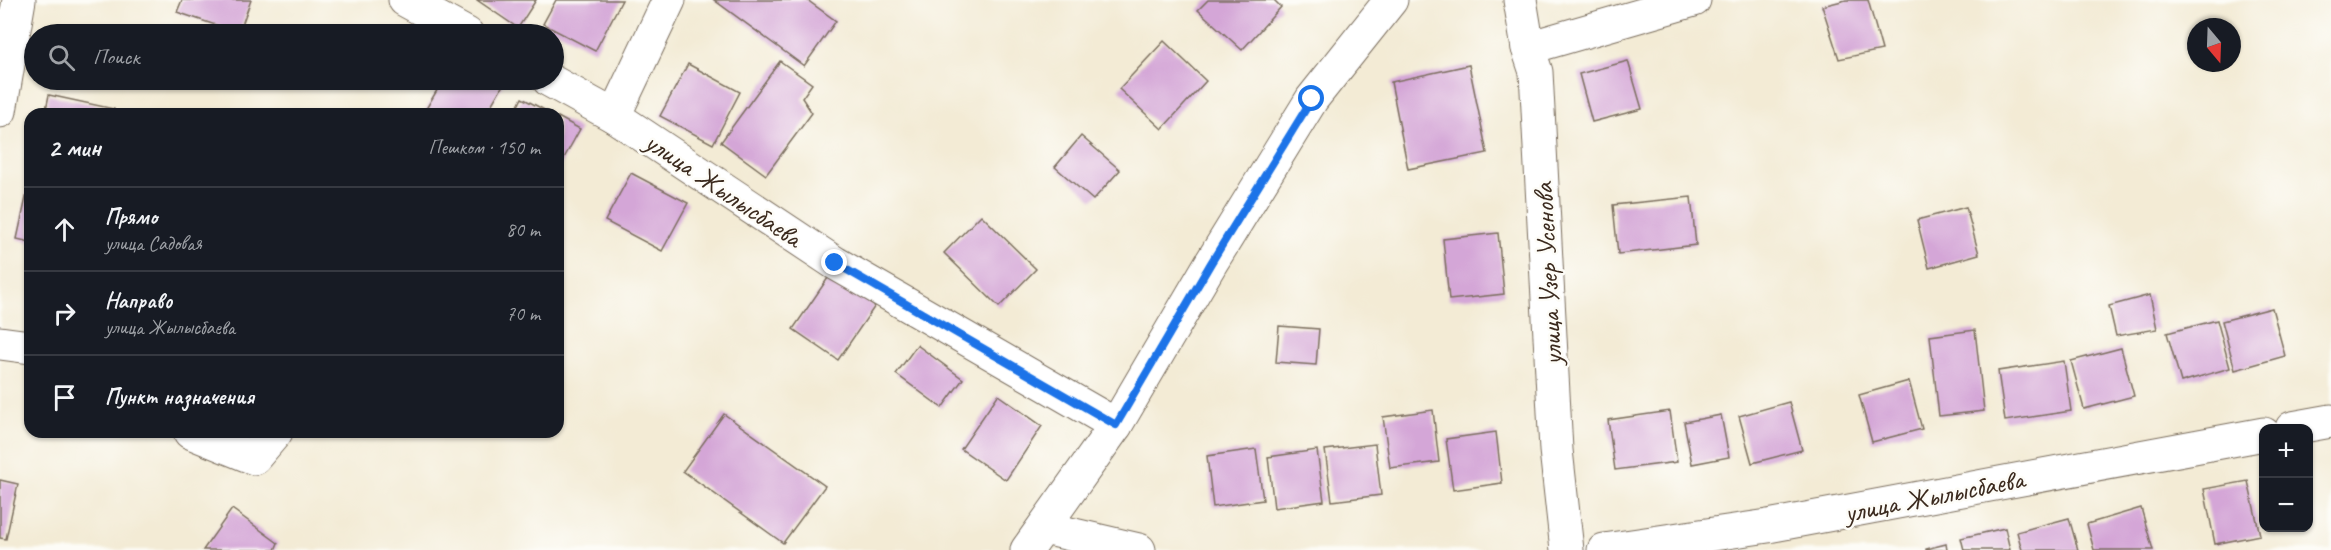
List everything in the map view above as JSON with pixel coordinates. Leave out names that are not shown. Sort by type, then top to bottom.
[{"type":"street","points":[[0,111],[19,0]]},
{"type":"street","points":[[405,0],[449,24]]},
{"type":"street","points":[[614,116],[669,0]]},
{"type":"street","points":[[1139,550],[1036,539],[1118,423],[1211,263],[1312,99],[1391,0]]},
{"type":"street","name":"улица Узер Усенова","points":[[1520,0],[1528,48],[1536,72],[1556,450],[1567,550]]},
{"type":"street","points":[[1528,48],[1694,0]]},
{"type":"street","name":"улица Жылысбаева","points":[[564,88],[614,116],[835,263],[1118,423]]},
{"type":"street","points":[[0,343],[24,346]]},
{"type":"street","points":[[2313,425],[2331,421]]},
{"type":"street","name":"улица Жылысбаева","points":[[1604,550],[1768,526],[2259,435]]},
{"type":"street","points":[[205,438],[254,458],[271,438]]},
{"type":"building","points":[[182,0],[251,0],[242,24],[212,24],[177,12]]},
{"type":"building","points":[[477,0],[536,0],[521,24],[512,24]]},
{"type":"building","points":[[556,0],[622,0],[595,51],[564,35],[564,24],[543,24]]},
{"type":"building","points":[[714,0],[807,0],[836,21],[804,66]]},
{"type":"building","points":[[1208,0],[1274,0],[1281,7],[1242,50],[1198,10]]},
{"type":"building","points":[[1846,0],[1868,0],[1882,50],[1839,59],[1822,6]]},
{"type":"building","points":[[1164,41],[1206,81],[1162,129],[1119,89]]},
{"type":"building","points":[[780,61],[812,84],[802,98],[812,113],[766,175],[721,142]]},
{"type":"building","points":[[1628,61],[1642,109],[1592,122],[1579,74]]},
{"type":"building","points":[[688,64],[740,92],[713,144],[660,116]]},
{"type":"building","points":[[1469,65],[1487,153],[1408,169],[1391,82]]},
{"type":"building","points":[[437,90],[500,90],[490,108],[427,108]]},
{"type":"building","points":[[49,95],[109,108],[46,108]]},
{"type":"building","points":[[522,98],[541,108],[517,108]]},
{"type":"building","points":[[564,120],[580,129],[564,158]]},
{"type":"building","points":[[1081,136],[1120,170],[1093,200],[1055,167]]},
{"type":"building","points":[[631,173],[688,203],[662,251],[605,221]]},
{"type":"building","points":[[1691,197],[1696,245],[1618,254],[1613,205]]},
{"type":"building","points":[[24,207],[24,241],[17,239]]},
{"type":"building","points":[[1966,207],[1979,254],[1929,268],[1917,220]]},
{"type":"building","points":[[981,215],[1036,269],[999,307],[944,253]]},
{"type":"building","points":[[1498,233],[1504,294],[1449,300],[1443,239]]},
{"type":"building","points":[[830,275],[875,306],[838,360],[793,329]]},
{"type":"building","points":[[2150,295],[2157,329],[2116,336],[2109,306]]},
{"type":"building","points":[[2272,308],[2285,356],[2235,370],[2222,321]]},
{"type":"building","points":[[2217,320],[2230,368],[2181,382],[2167,333]]},
{"type":"building","points":[[1279,326],[1319,329],[1316,365],[1276,362]]},
{"type":"building","points":[[1975,330],[1984,411],[1939,416],[1930,336]]},
{"type":"building","points":[[917,345],[963,379],[942,408],[896,374]]},
{"type":"building","points":[[2121,348],[2134,396],[2084,409],[2071,361]]},
{"type":"building","points":[[2064,361],[2071,411],[2005,421],[1998,371]]},
{"type":"building","points":[[1909,381],[1922,429],[1872,442],[1859,395]]},
{"type":"building","points":[[998,395],[1042,426],[1006,480],[961,449]]},
{"type":"building","points":[[1789,402],[1802,450],[1752,463],[1739,416]]},
{"type":"building","points":[[1433,410],[1439,462],[1390,468],[1383,417]]},
{"type":"building","points":[[1670,411],[1677,462],[1615,470],[1608,420]]},
{"type":"building","points":[[724,414],[825,486],[783,543],[683,471]]},
{"type":"building","points":[[1721,415],[1729,457],[1692,464],[1684,422]]},
{"type":"building","points":[[1496,432],[1502,483],[1453,490],[1446,439]]},
{"type":"building","points":[[1375,444],[1381,495],[1332,501],[1325,450]]},
{"type":"building","points":[[1256,449],[1263,500],[1213,507],[1207,456]]},
{"type":"building","points":[[1317,450],[1324,501],[1274,508],[1268,457]]},
{"type":"building","points":[[0,480],[18,484],[6,539],[0,538]]},
{"type":"building","points":[[2248,481],[2260,535],[2215,544],[2204,489]]},
{"type":"building","points":[[2141,508],[2153,550],[2094,550],[2087,524]]},
{"type":"building","points":[[232,509],[278,543],[275,550],[203,550]]},
{"type":"building","points":[[2069,518],[2078,550],[2022,550],[2017,532]]},
{"type":"building","points":[[2005,528],[2010,550],[1964,550],[1961,538]]},
{"type":"building","points":[[1946,544],[1947,550],[1926,550],[1926,549]]},
{"type":"route","points":[[835,263],[1116,425],[1211,263],[1312,99]]}]
